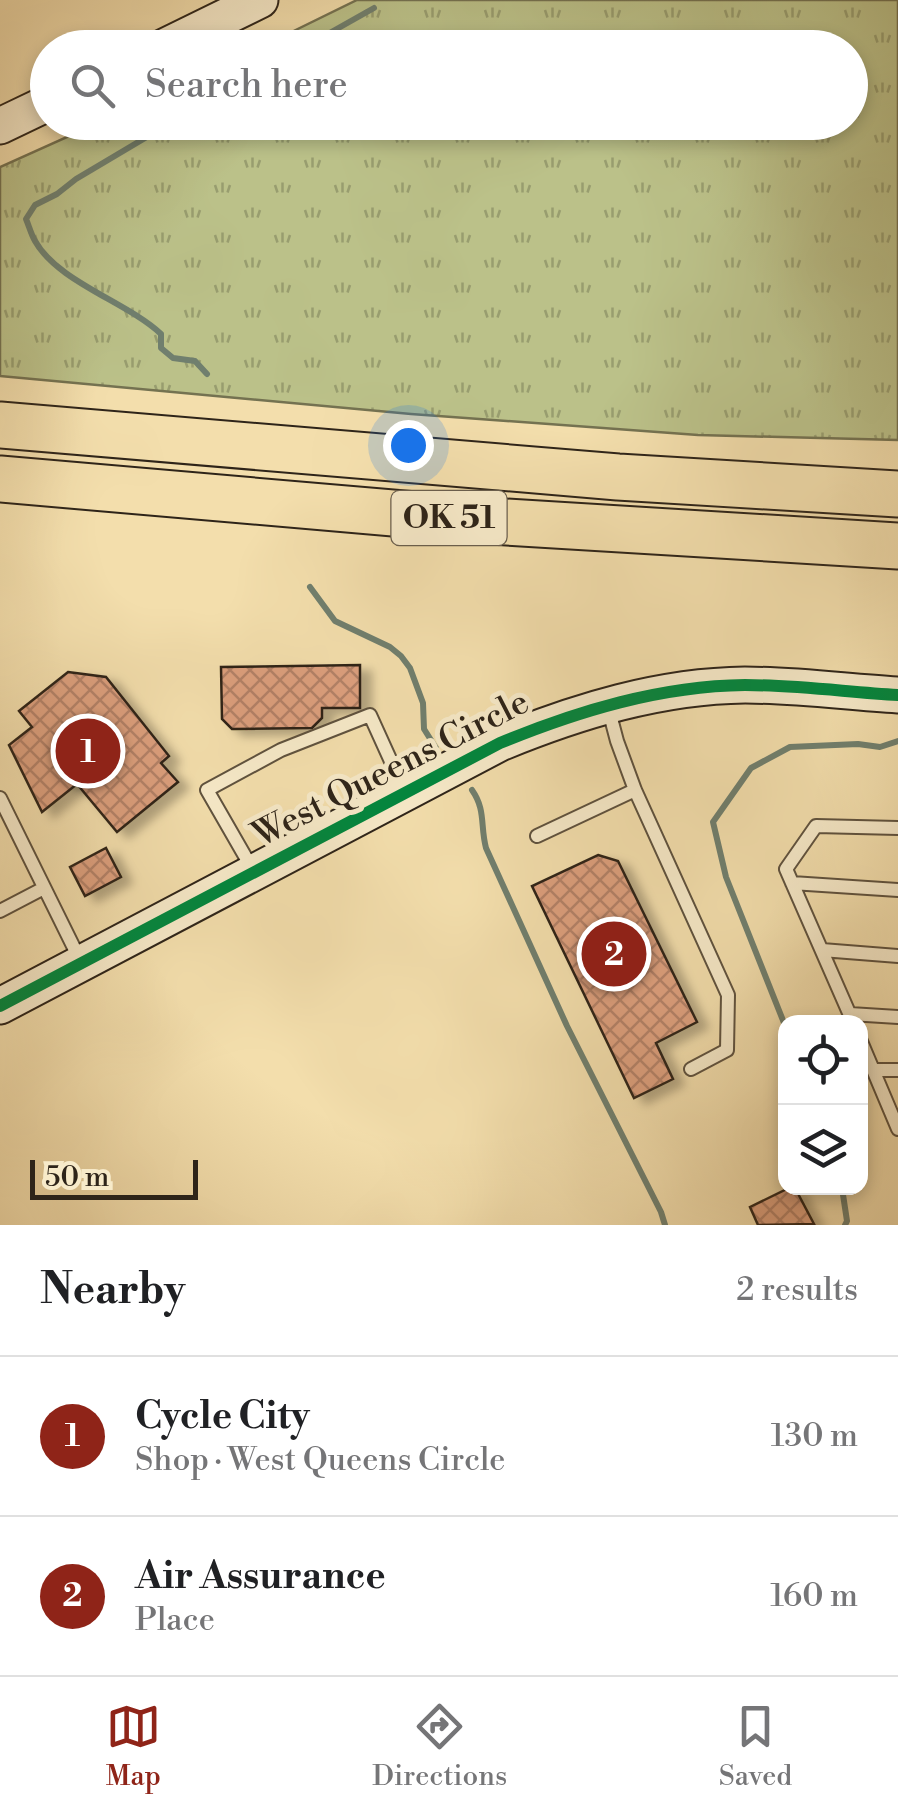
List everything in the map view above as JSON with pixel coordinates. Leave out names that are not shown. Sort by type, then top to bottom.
[{"type":"highway","name":"OK 51","points":[[0,426],[618,477],[898,494]]},
{"type":"highway","name":"OK 51","points":[[0,478],[474,520],[898,546]]},
{"type":"street","points":[[199,30],[260,0]]},
{"type":"street","points":[[0,126],[30,112]]},
{"type":"street","name":"West Queens Circle","points":[[0,1006],[500,743],[555,720],[607,704],[744,685],[898,695]]},
{"type":"lane","points":[[607,704],[635,790],[728,995],[727,1050],[691,1070]]},
{"type":"lane","points":[[254,871],[207,790],[281,750],[370,715],[406,792]]},
{"type":"lane","points":[[537,836],[635,790]]},
{"type":"lane","points":[[0,798],[82,964]]},
{"type":"lane","points":[[851,1015],[786,870],[816,826],[898,828]]},
{"type":"lane","points":[[792,884],[898,890]]},
{"type":"lane","points":[[0,911],[44,888]]},
{"type":"lane","points":[[822,950],[898,956]]},
{"type":"lane","points":[[868,1018],[898,1017]]},
{"type":"lane","points":[[868,1058],[898,1128]]},
{"type":"lane","points":[[873,1070],[898,1070]]},
{"type":"green space","points":[[357,0],[898,0],[898,440],[698,435],[411,414],[0,376],[0,167],[60,140],[868,140],[868,30],[296,30]]},
{"type":"building","points":[[360,665],[360,708],[322,708],[322,718],[312,728],[232,729],[222,719],[221,667]]},
{"type":"building","points":[[68,672],[106,677],[169,756],[161,763],[178,782],[117,832],[77,784],[42,812],[9,745],[32,727],[19,711]]},
{"type":"building","points":[[106,848],[121,877],[85,896],[70,867]]},
{"type":"building","points":[[598,855],[618,861],[697,1022],[656,1043],[673,1079],[634,1098],[532,886]]},
{"type":"building","points":[[778,1193],[799,1195],[814,1224],[758,1225],[750,1207]]},
{"type":"waterway","points":[[335,30],[374,8]]},
{"type":"waterway","points":[[142,140],[35,205],[26,219],[35,241],[60,268],[147,322],[161,334],[161,348],[173,358],[195,361],[207,374]]},
{"type":"waterway","points":[[310,587],[335,621],[401,656],[410,668],[423,703],[424,729],[436,748]]},
{"type":"waterway","points":[[781,1015],[726,877],[713,822],[751,768],[790,747],[880,747],[898,741]]},
{"type":"waterway","points":[[472,790],[481,811],[486,848],[567,1026],[665,1225]]},
{"type":"waterway","points":[[843,1195],[845,1225]]},
{"type":"cycle path","points":[[0,1006],[500,743],[559,721],[620,702],[713,686],[783,686],[898,695]]},
{"type":"place","name":"Cycle City","points":[[88,751]]},
{"type":"place","name":"Air Assurance","points":[[614,954]]}]
